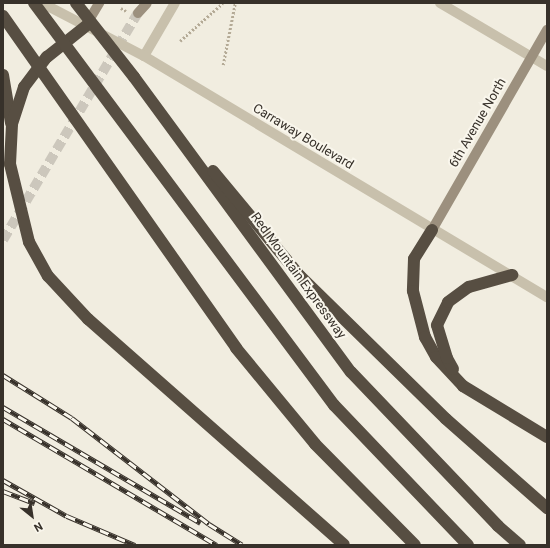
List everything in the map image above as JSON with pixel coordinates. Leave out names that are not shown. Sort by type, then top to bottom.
[{"type":"highway","points":[[34,3],[334,405],[468,545]]},
{"type":"highway","name":"Red Mountain Expressway","points":[[76,3],[134,77],[351,372],[498,526],[520,545]]},
{"type":"highway","points":[[3,16],[236,348],[315,444],[415,545]]},
{"type":"highway","points":[[12,124],[24,87],[47,57],[86,26]]},
{"type":"highway","points":[[3,75],[12,124],[10,164],[29,242],[48,276],[88,319],[344,545]]},
{"type":"highway","points":[[134,77],[300,276],[446,419],[547,508]]},
{"type":"highway","points":[[432,230],[414,259],[413,291],[425,337],[436,357],[463,386],[547,437]]},
{"type":"highway","points":[[463,386],[447,358],[437,325],[448,302],[469,288],[512,275]]},
{"type":"main road","points":[[86,26],[99,3]]},
{"type":"main road","points":[[144,3],[138,13],[147,3]]},
{"type":"main road","name":"6th Avenue North","points":[[432,230],[547,30]]},
{"type":"street","name":"Carraway Boulevard","points":[[42,3],[144,56],[432,230],[512,275],[547,297]]},
{"type":"street","points":[[144,56],[175,3]]},
{"type":"street","points":[[440,3],[531,58],[547,66]]},
{"type":"path","points":[[180,41],[223,3]]},
{"type":"path","points":[[223,65],[235,3]]},
{"type":"tunnel","points":[[3,240],[138,13]]},
{"type":"railway","points":[[3,375],[72,418],[209,524],[242,545]]},
{"type":"railway","points":[[3,407],[201,523]]},
{"type":"railway","points":[[3,419],[217,545]]},
{"type":"railway","points":[[3,480],[67,516],[135,545]]},
{"type":"railway","points":[[3,491],[35,503]]}]
